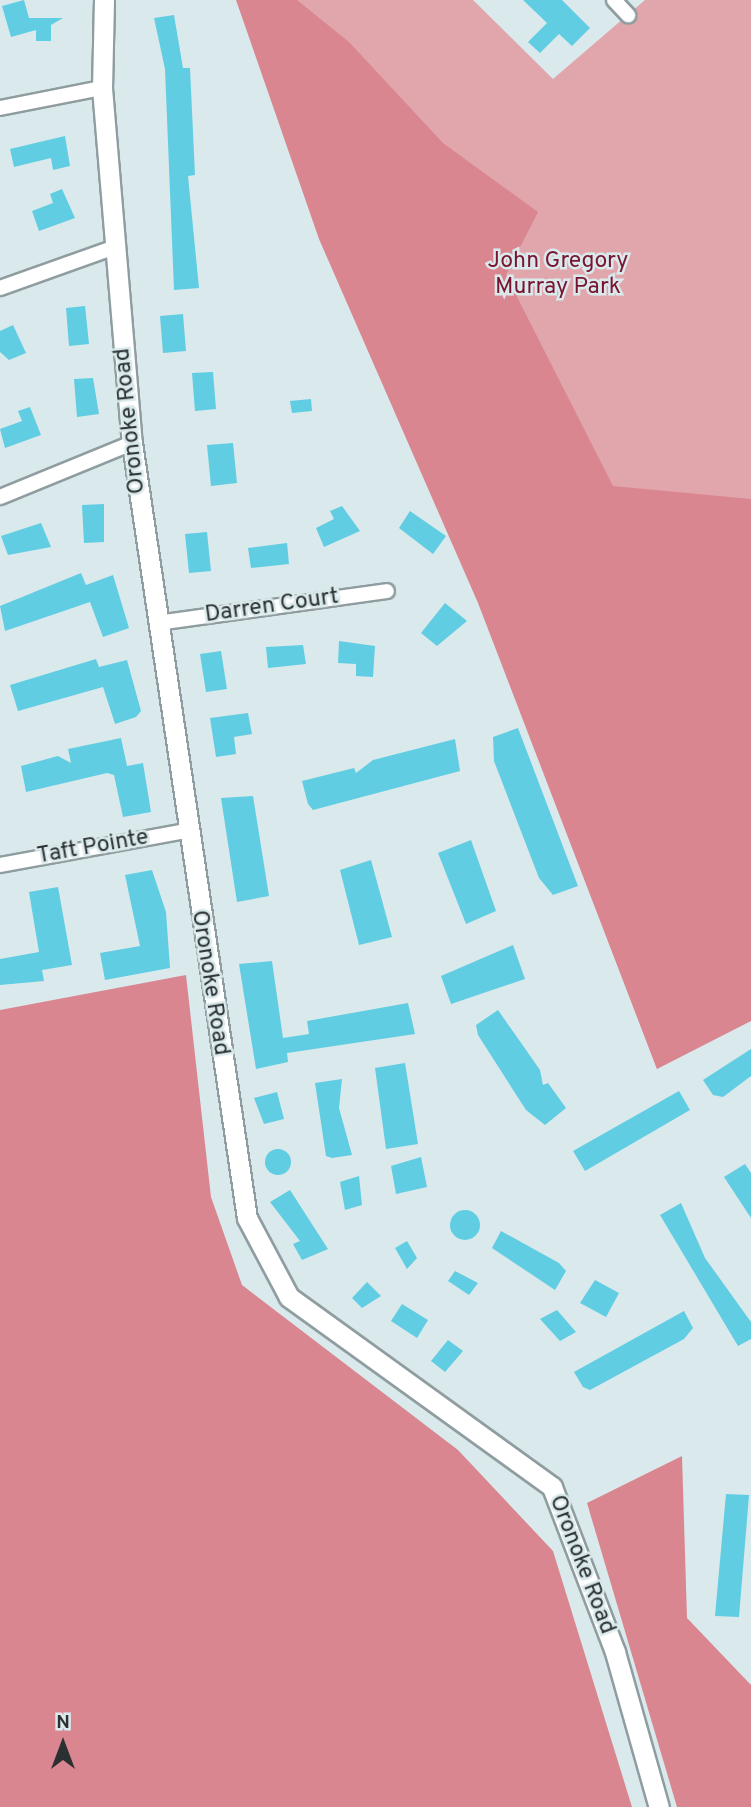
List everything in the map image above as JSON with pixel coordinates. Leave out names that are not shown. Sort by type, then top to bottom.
[{"type":"street","name":"Oronoke Road","points":[[104,0],[102,88],[132,443],[185,831],[247,1218],[289,1297],[552,1488],[615,1652],[659,1807]]},
{"type":"street","points":[[614,0],[628,15]]},
{"type":"street","points":[[0,108],[102,88]]},
{"type":"street","points":[[0,288],[115,247]]},
{"type":"street","points":[[0,497],[132,443]]},
{"type":"street","name":"Darren Court","points":[[157,623],[387,592]]},
{"type":"street","name":"Taft Pointe","points":[[0,865],[185,831]]},
{"type":"green space","name":"John Gregory Murray Park","points":[[249,0],[473,0],[553,79],[645,0],[751,0],[751,1011],[657,1069]]},
{"type":"shaded area","name":"John Gregory Murray Park","points":[[236,0],[297,0],[349,42],[443,143],[538,212],[506,275],[613,486],[751,499],[751,1021],[657,1069],[478,603],[319,239]]},
{"type":"shaded area","points":[[186,975],[211,1197],[242,1285],[458,1450],[553,1551],[632,1807],[0,1807],[0,1010]]},
{"type":"shaded area","points":[[682,1456],[687,1618],[751,1685],[751,1807],[677,1807],[587,1503]]},
{"type":"building","points":[[24,0],[29,18],[63,18],[51,25],[51,41],[36,41],[36,30],[11,37],[2,6]]},
{"type":"building","points":[[523,0],[562,0],[590,28],[572,46],[559,34],[540,53],[528,42],[547,23]]},
{"type":"building","points":[[174,15],[183,68],[190,68],[195,175],[188,176],[199,288],[174,290],[165,69],[154,18]]},
{"type":"building","points":[[65,136],[70,166],[53,170],[51,158],[14,167],[10,149]]},
{"type":"building","points":[[62,189],[75,218],[39,231],[32,211],[53,203],[50,194]]},
{"type":"building","points":[[85,306],[89,344],[69,346],[66,308]]},
{"type":"building","points":[[183,314],[186,351],[163,353],[160,316]]},
{"type":"building","points":[[13,325],[26,353],[9,360],[0,352],[0,331]]},
{"type":"building","points":[[213,372],[216,409],[195,411],[192,373]]},
{"type":"building","points":[[93,378],[99,414],[77,417],[74,379]]},
{"type":"building","points":[[311,399],[312,411],[292,413],[290,401]]},
{"type":"building","points":[[30,407],[41,435],[5,448],[0,429],[22,421],[18,411]]},
{"type":"building","points":[[233,443],[237,483],[211,486],[207,445]]},
{"type":"building","points":[[104,504],[104,542],[84,543],[82,505]]},
{"type":"building","points":[[342,506],[360,531],[324,547],[316,528],[334,519],[330,511]]},
{"type":"building","points":[[410,511],[446,536],[433,554],[399,528]]},
{"type":"building","points":[[41,523],[51,547],[8,555],[1,536]]},
{"type":"building","points":[[207,532],[211,571],[189,573],[185,534]]},
{"type":"building","points":[[287,543],[289,564],[251,568],[248,548]]},
{"type":"building","points":[[81,573],[86,585],[113,575],[129,628],[103,637],[90,602],[5,631],[0,606]]},
{"type":"building","points":[[445,603],[467,621],[437,646],[421,633]]},
{"type":"building","points":[[339,641],[375,646],[373,677],[356,676],[356,664],[338,663]]},
{"type":"building","points":[[303,645],[306,664],[268,668],[266,647]]},
{"type":"building","points":[[221,651],[227,689],[206,692],[200,654]]},
{"type":"building","points":[[96,659],[99,667],[127,660],[141,711],[136,717],[115,724],[103,687],[18,711],[10,685]]},
{"type":"building","points":[[248,713],[252,734],[234,737],[236,754],[216,757],[210,718]]},
{"type":"building","points":[[518,728],[578,886],[553,895],[539,878],[494,761],[493,737]]},
{"type":"building","points":[[121,738],[127,766],[143,763],[151,812],[123,817],[114,775],[107,773],[26,792],[21,766],[58,756],[71,763],[68,749]]},
{"type":"building","points":[[455,739],[460,771],[313,810],[308,804],[302,781],[354,768],[356,773],[373,760]]},
{"type":"building","points":[[253,796],[269,896],[237,902],[221,798]]},
{"type":"building","points":[[471,840],[496,911],[466,924],[438,853]]},
{"type":"building","points":[[371,860],[392,937],[359,945],[340,870]]},
{"type":"building","points":[[152,870],[166,912],[170,968],[105,980],[100,953],[140,946],[125,875]]},
{"type":"building","points":[[58,887],[72,965],[42,970],[44,981],[0,985],[0,959],[39,952],[29,892]]},
{"type":"building","points":[[513,945],[525,979],[451,1004],[441,976]]},
{"type":"building","points":[[272,961],[283,1038],[309,1034],[307,1021],[408,1003],[415,1034],[287,1053],[288,1062],[256,1069],[239,964]]},
{"type":"building","points":[[498,1010],[540,1070],[543,1085],[548,1083],[566,1108],[545,1125],[526,1110],[478,1035],[476,1025]]},
{"type":"building","points":[[751,1049],[751,1076],[723,1097],[713,1095],[703,1080]]},
{"type":"building","points":[[405,1063],[418,1144],[386,1149],[375,1068]]},
{"type":"building","points":[[342,1079],[339,1108],[352,1155],[332,1158],[326,1156],[315,1083]]},
{"type":"building","points":[[679,1091],[690,1110],[585,1171],[573,1151]]},
{"type":"building","points":[[277,1092],[284,1119],[264,1124],[254,1098]]},
{"type":"building","points":[[278,1149],[287,1153],[291,1162],[287,1171],[278,1175],[269,1171],[265,1162],[269,1153]]},
{"type":"building","points":[[421,1157],[427,1187],[396,1194],[391,1166]]},
{"type":"building","points":[[745,1164],[751,1173],[751,1218],[724,1177]]},
{"type":"building","points":[[359,1176],[362,1205],[345,1210],[340,1182]]},
{"type":"building","points":[[290,1190],[328,1249],[302,1260],[293,1244],[300,1241],[270,1202]]},
{"type":"building","points":[[681,1203],[705,1258],[751,1322],[751,1339],[738,1346],[660,1215]]},
{"type":"building","points":[[465,1210],[476,1214],[480,1225],[476,1236],[465,1240],[454,1236],[450,1225],[454,1214]]},
{"type":"building","points":[[501,1231],[559,1263],[566,1271],[555,1290],[492,1248]]},
{"type":"building","points":[[407,1241],[417,1258],[407,1269],[395,1248]]},
{"type":"building","points":[[455,1271],[478,1283],[469,1295],[448,1281]]},
{"type":"building","points":[[595,1280],[619,1293],[606,1317],[580,1303]]},
{"type":"building","points":[[367,1282],[381,1296],[362,1308],[352,1298]]},
{"type":"building","points":[[402,1304],[428,1320],[417,1338],[391,1321]]},
{"type":"building","points":[[557,1310],[576,1332],[560,1341],[540,1319]]},
{"type":"building","points":[[684,1311],[693,1328],[684,1339],[590,1390],[583,1387],[574,1372]]},
{"type":"building","points":[[448,1340],[463,1351],[445,1372],[431,1361]]},
{"type":"building","points":[[726,1494],[749,1495],[739,1617],[715,1616]]}]
